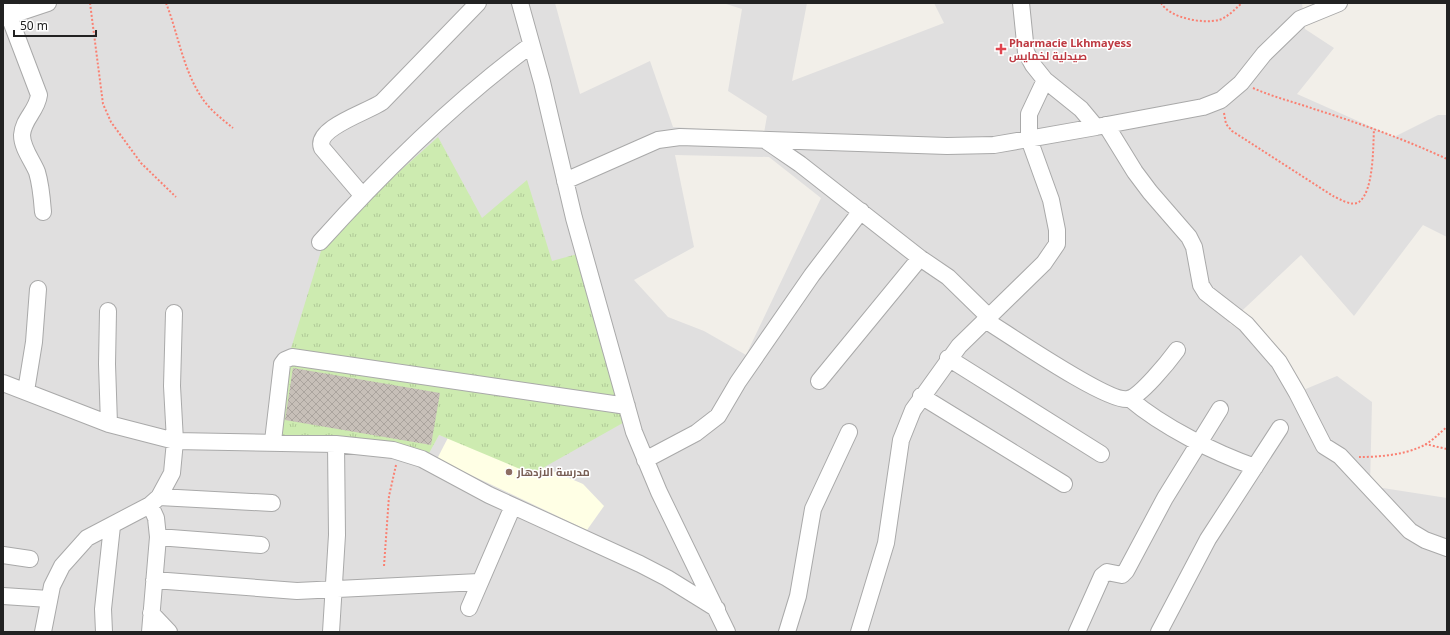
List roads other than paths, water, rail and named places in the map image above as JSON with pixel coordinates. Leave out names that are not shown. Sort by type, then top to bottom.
[{"type":"street","points":[[43,212],[41,186],[33,163],[24,146],[22,135],[28,118],[38,104],[39,95],[8,12],[48,3]]},
{"type":"street","points":[[362,195],[322,148],[320,141],[332,127],[373,108],[382,102],[478,3]]},
{"type":"street","points":[[520,3],[542,82],[565,181],[627,406],[645,460],[727,632]]},
{"type":"street","points":[[1021,3],[1026,52],[1037,72],[1044,80],[1101,126],[1150,192],[1189,237],[1194,247],[1201,285],[1206,293],[1242,321],[1269,349],[1286,372],[1324,446],[1340,456],[1410,531],[1425,540],[1447,548]]},
{"type":"street","points":[[565,181],[658,140],[680,137],[947,146],[994,145],[1203,107],[1221,100],[1241,83],[1264,54],[1300,19],[1339,3]]},
{"type":"street","points":[[320,242],[362,195],[498,69],[531,45]]},
{"type":"street","points":[[859,632],[886,543],[901,440],[908,420],[921,396],[948,358],[1044,263],[1057,244],[1057,230],[1051,200],[1029,139],[1029,114],[1044,80]]},
{"type":"street","points":[[765,140],[800,164],[920,258],[955,283],[987,318],[1084,382],[1114,398],[1130,399],[1147,412],[1199,443],[1216,452],[1255,467]]},
{"type":"street","points":[[645,460],[696,433],[718,416],[738,382],[812,275],[861,211]]},
{"type":"street","points":[[819,381],[920,258]]},
{"type":"street","points":[[26,392],[34,342],[38,289]]},
{"type":"street","points":[[108,311],[107,364],[109,424]]},
{"type":"street","points":[[43,632],[48,614],[52,586],[62,566],[87,538],[112,526],[154,501],[172,473],[175,441],[172,378],[174,313]]},
{"type":"street","points":[[1130,399],[1153,379],[1177,350]]},
{"type":"street","points":[[272,441],[282,364],[285,360],[292,357],[627,406]]},
{"type":"street","points":[[948,358],[1101,454]]},
{"type":"street","points":[[3,383],[109,424],[157,438],[175,441],[213,443],[272,441],[336,444],[372,447],[400,452],[422,459],[513,506],[640,564],[693,593],[717,609]]},
{"type":"street","points":[[921,396],[1064,484]]},
{"type":"street","points":[[1077,632],[1102,576],[1107,572],[1122,575],[1126,571],[1165,498],[1220,409]]},
{"type":"street","points":[[1159,632],[1208,539],[1280,428]]},
{"type":"street","points":[[788,632],[798,596],[813,509],[849,432]]},
{"type":"street","points":[[331,632],[337,535],[336,444]]},
{"type":"street","points":[[154,501],[272,503]]},
{"type":"street","points":[[150,632],[158,537],[154,501]]},
{"type":"street","points":[[469,608],[513,506]]},
{"type":"street","points":[[104,632],[103,608],[112,526]]},
{"type":"street","points":[[158,537],[261,545]]},
{"type":"street","points":[[3,555],[30,560]]},
{"type":"street","points":[[154,580],[297,591],[479,582]]},
{"type":"street","points":[[3,596],[49,600]]},
{"type":"street","points":[[152,613],[169,632]]},
{"type":"place","name":"Pharmacie Lkhmayess صيدلية لخمايس","points":[[1001,49]]},
{"type":"place","name":"مدرسة الازدهار","points":[[509,472]]}]
